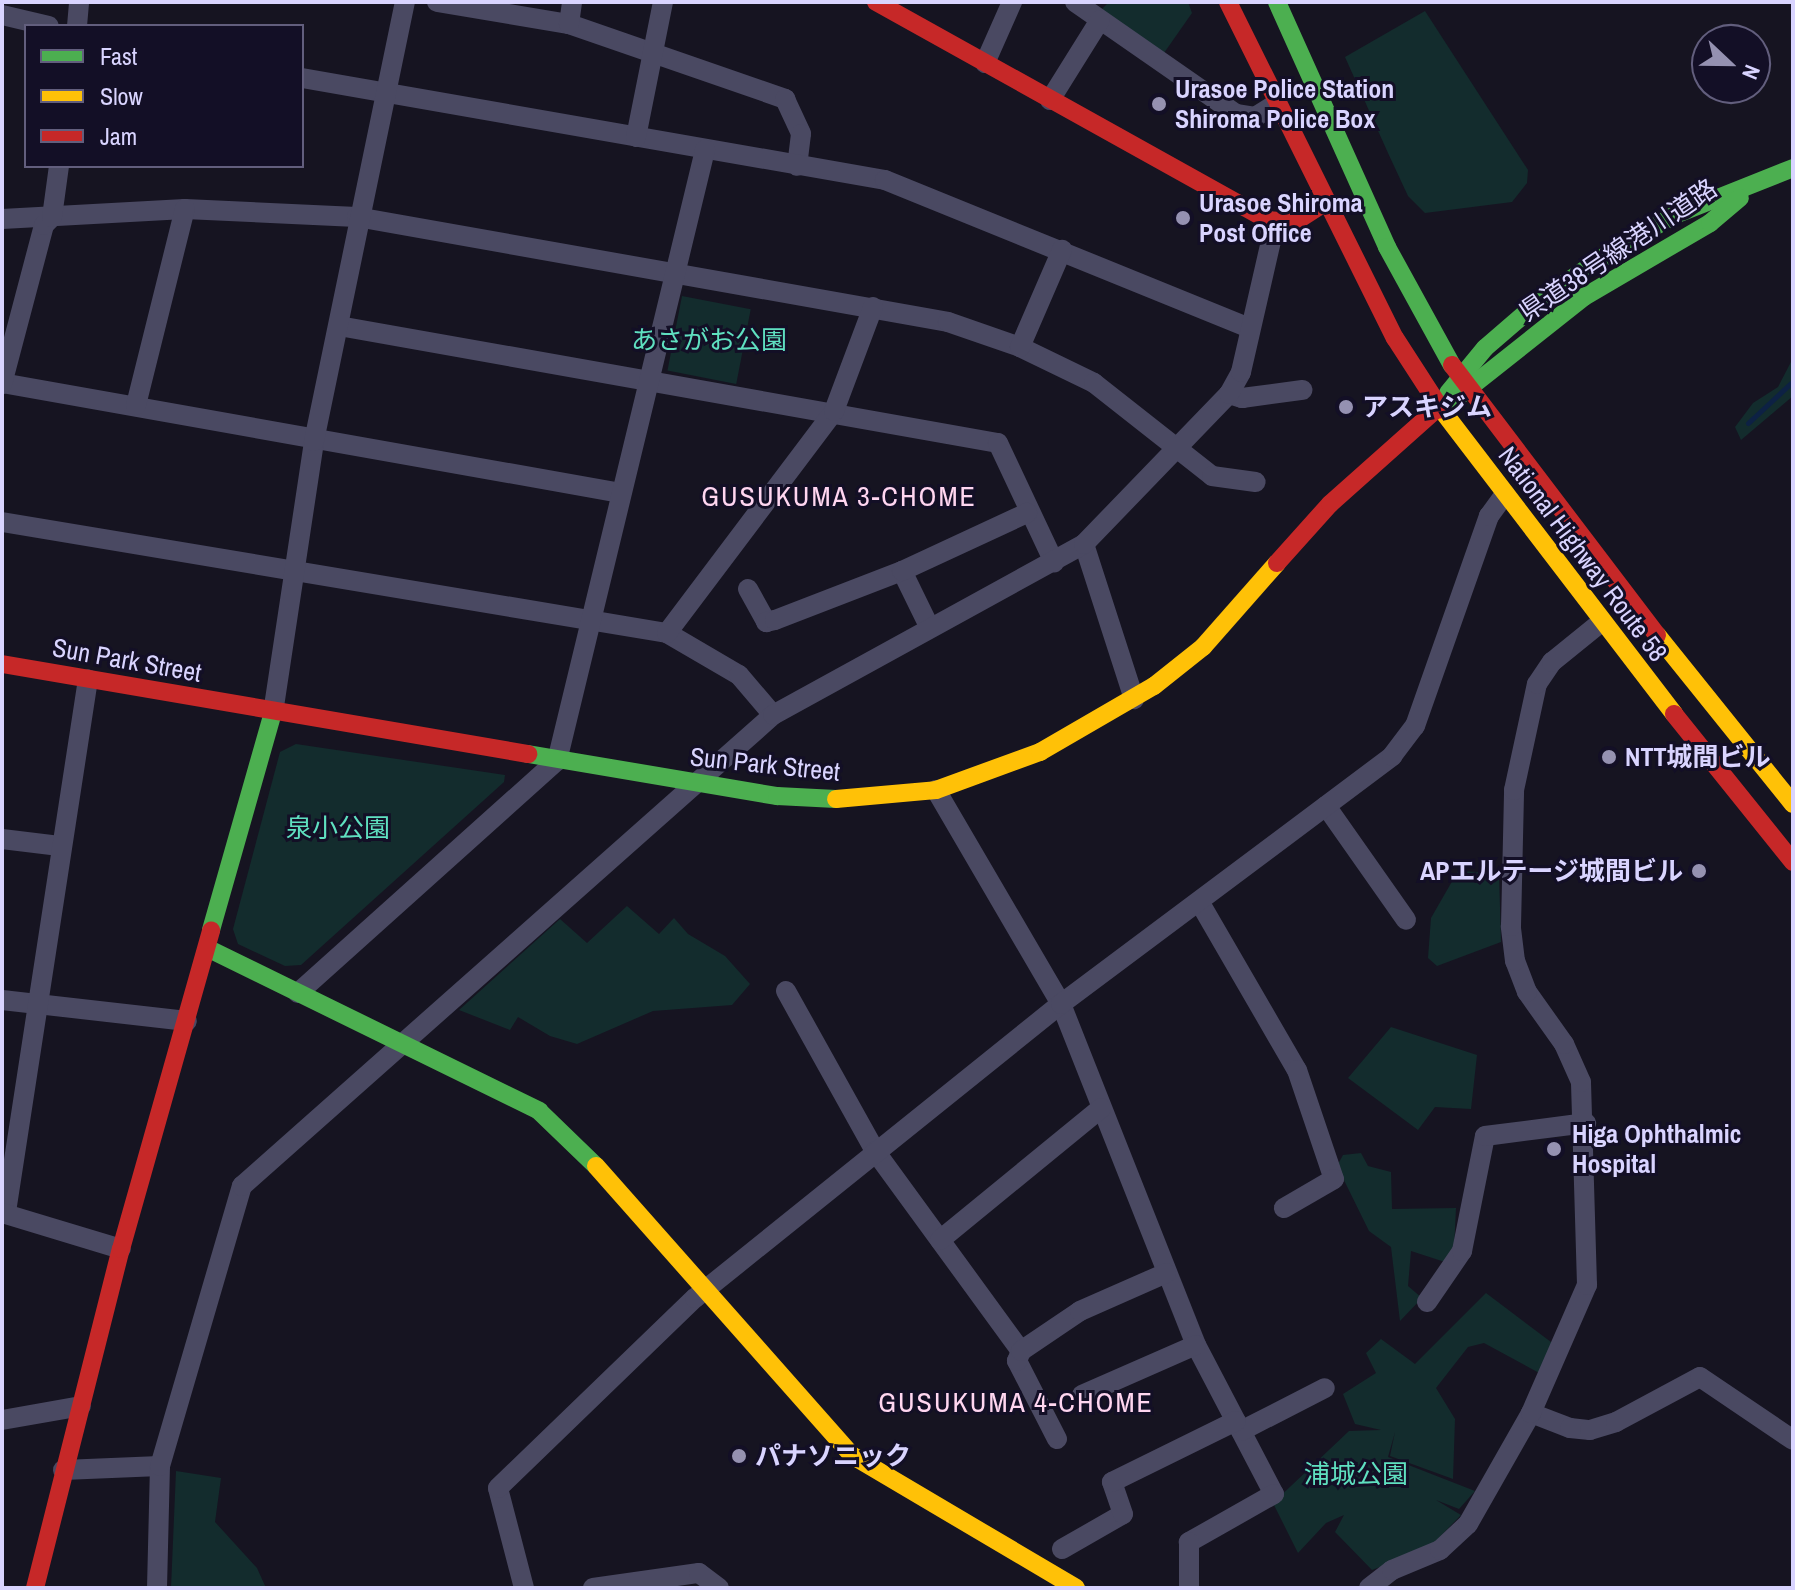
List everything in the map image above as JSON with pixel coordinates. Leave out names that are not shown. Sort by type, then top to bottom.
[{"type":"main road","points":[[876,2],[1267,220],[1295,222],[1326,202]]},
{"type":"main road","name":"National Highway Route 58","points":[[1228,2],[1276,104],[1395,338],[1439,407],[1600,623],[1793,862]]},
{"type":"main road","name":"National Highway Route 58","points":[[1277,2],[1387,247],[1469,393],[1793,804]]},
{"type":"main road","name":"県道38号線港川道路","points":[[1439,407],[1459,377],[1543,298],[1617,248],[1675,215],[1793,168]]},
{"type":"main road","name":"県道38号線港川道路","points":[[1439,407],[1469,393],[1584,297],[1710,223],[1761,182]]},
{"type":"main road","name":"Sun Park Street","points":[[2,664],[273,713],[777,796],[857,800],[936,790],[1040,752],[1134,699],[1203,647],[1309,525],[1439,407]]},
{"type":"main road","points":[[35,1588],[121,1249],[209,949],[273,713]]},
{"type":"main road","points":[[209,949],[508,1093],[563,1129],[853,1456],[1076,1588]]},
{"type":"street","points":[[77,24],[79,2]]},
{"type":"street","points":[[273,713],[314,441],[339,326],[357,217],[388,95],[405,2]]},
{"type":"street","points":[[437,2],[569,24],[785,99],[801,134],[797,166]]},
{"type":"street","points":[[569,24],[572,2]]},
{"type":"street","points":[[636,137],[655,56],[663,2]]},
{"type":"street","points":[[985,63],[1012,2]]},
{"type":"street","points":[[1075,2],[1236,114],[1255,117],[1276,104]]},
{"type":"street","points":[[2,15],[40,24]]},
{"type":"street","points":[[1050,100],[1100,20]]},
{"type":"street","points":[[304,78],[885,180],[1250,328]]},
{"type":"street","points":[[298,993],[557,761],[678,273],[705,150]]},
{"type":"street","points":[[59,168],[52,217],[44,225],[2,383],[136,405],[314,441],[621,493]]},
{"type":"street","points":[[136,405],[185,209]]},
{"type":"street","points":[[2,219],[185,209],[357,217],[948,322],[1020,347],[1094,383],[1212,476],[1256,482]]},
{"type":"street","points":[[157,1588],[160,1466],[242,1186],[773,715],[929,626],[1084,544],[1229,394],[1241,372],[1272,237],[1267,220]]},
{"type":"street","points":[[1020,347],[1062,250]]},
{"type":"street","points":[[667,633],[834,411],[873,307]]},
{"type":"street","points":[[339,326],[834,411],[998,443],[1027,513],[1054,562]]},
{"type":"street","points":[[1229,394],[1242,398],[1302,390]]},
{"type":"street","points":[[524,1588],[498,1488],[704,1289],[1061,1004],[1200,903],[1392,756],[1415,726],[1489,516],[1505,494]]},
{"type":"street","points":[[748,589],[766,622],[902,571],[1027,513]]},
{"type":"street","points":[[2,522],[667,633],[739,675],[773,715]]},
{"type":"street","points":[[1084,544],[1134,699]]},
{"type":"street","points":[[902,571],[929,626]]},
{"type":"street","points":[[1369,1588],[1392,1570],[1430,1555],[1459,1536],[1531,1413],[1587,1285],[1586,1123],[1574,1065],[1527,992],[1515,961],[1514,790],[1537,684],[1552,662],[1600,623]]},
{"type":"street","points":[[88,679],[4,1212],[121,1249]]},
{"type":"street","points":[[936,790],[1061,1004],[1196,1345],[1274,1494],[1189,1542],[1189,1588]]},
{"type":"street","points":[[1326,806],[1406,920]]},
{"type":"street","points":[[2,839],[60,846]]},
{"type":"street","points":[[1200,903],[1297,1070],[1334,1179],[1284,1208]]},
{"type":"street","points":[[786,991],[875,1151],[1021,1351]]},
{"type":"street","points":[[2,1000],[187,1021]]},
{"type":"street","points":[[940,1240],[1101,1108]]},
{"type":"street","points":[[1427,1302],[1462,1251],[1485,1136],[1586,1123]]},
{"type":"street","points":[[1057,1439],[1017,1361],[1021,1351],[1080,1311],[1166,1273]]},
{"type":"street","points":[[1082,1395],[1196,1345]]},
{"type":"street","points":[[1531,1413],[1570,1428],[1590,1430],[1616,1422],[1700,1377],[1793,1440]]},
{"type":"street","points":[[1062,1549],[1123,1514],[1112,1482],[1325,1388]]},
{"type":"street","points":[[2,1420],[81,1406]]},
{"type":"street","points":[[63,1470],[160,1466]]},
{"type":"street","points":[[593,1588],[699,1573],[719,1588]]},
{"type":"green space","points":[[1109,2],[1188,2],[1192,13],[1164,53],[1099,12]]},
{"type":"green space","points":[[1425,11],[1528,170],[1527,183],[1512,202],[1425,213],[1408,196],[1388,153],[1345,57]]},
{"type":"green space","name":"あさがお公園","points":[[682,296],[751,309],[736,384],[667,371]]},
{"type":"green space","points":[[1793,358],[1793,396],[1741,440],[1735,427],[1753,403],[1778,387]]},
{"type":"green space","name":"泉小公園","points":[[296,744],[505,775],[504,782],[301,965],[285,966],[238,944],[233,929],[280,752]]},
{"type":"green space","points":[[1458,871],[1499,873],[1501,942],[1437,966],[1428,958],[1431,918]]},
{"type":"green space","points":[[627,906],[659,934],[674,918],[688,934],[725,956],[750,984],[732,1005],[653,1011],[577,1044],[550,1036],[518,1017],[510,1030],[459,1010],[560,919],[587,943]]},
{"type":"green space","points":[[1391,1027],[1477,1055],[1471,1109],[1435,1107],[1418,1130],[1348,1078]]},
{"type":"green space","points":[[1361,1153],[1368,1166],[1391,1172],[1392,1209],[1456,1208],[1454,1249],[1448,1263],[1411,1251],[1408,1286],[1422,1298],[1400,1321],[1391,1247],[1369,1231],[1337,1166],[1343,1155]]},
{"type":"green space","name":"浦城公園","points":[[1486,1293],[1555,1345],[1541,1374],[1484,1343],[1468,1347],[1436,1388],[1455,1419],[1453,1479],[1390,1456],[1395,1432],[1388,1457],[1475,1491],[1459,1509],[1436,1500],[1461,1515],[1429,1548],[1372,1570],[1335,1532],[1344,1515],[1326,1523],[1298,1553],[1273,1503],[1349,1431],[1381,1430],[1355,1424],[1343,1394],[1376,1373],[1366,1353],[1381,1339],[1415,1364]]},
{"type":"green space","points":[[176,1471],[221,1478],[215,1522],[257,1568],[266,1588],[171,1588]]},
{"type":"waterway","points":[[1748,423],[1793,381]]},
{"type":"traffic: fast","points":[[1277,2],[1387,247],[1452,365]]},
{"type":"traffic: fast","points":[[1448,393],[1485,348],[1543,298],[1617,248],[1675,215],[1793,168]]},
{"type":"traffic: fast","points":[[1454,400],[1584,297],[1710,223],[1740,198]]},
{"type":"traffic: fast","points":[[211,930],[273,713]]},
{"type":"traffic: fast","points":[[528,754],[777,796],[836,799]]},
{"type":"traffic: fast","points":[[209,949],[539,1111],[596,1166]]},
{"type":"traffic: slow","points":[[1441,409],[1674,714]]},
{"type":"traffic: slow","points":[[836,799],[936,790],[1040,752],[1154,686],[1203,647],[1277,563]]},
{"type":"traffic: slow","points":[[1657,635],[1793,804]]},
{"type":"traffic: slow","points":[[596,1166],[853,1456],[1076,1588]]},
{"type":"traffic: jam","points":[[876,2],[1267,220],[1295,222],[1326,202]]},
{"type":"traffic: jam","points":[[1228,2],[1395,338],[1441,409]]},
{"type":"traffic: jam","points":[[1452,365],[1657,635]]},
{"type":"traffic: jam","points":[[1277,563],[1330,504],[1439,407]]},
{"type":"traffic: jam","points":[[2,664],[528,754]]},
{"type":"traffic: jam","points":[[1674,714],[1793,862]]},
{"type":"traffic: jam","points":[[35,1588],[121,1249],[211,930]]},
{"type":"place","name":"Urasoe Police Station Shiroma Police Box","points":[[1159,104]]},
{"type":"place","name":"Urasoe Shiroma Post Office","points":[[1183,218]]},
{"type":"place","name":"アスキジム","points":[[1346,407]]},
{"type":"place","name":"NTT城間ビル","points":[[1609,757]]},
{"type":"place","name":"APエルテージ城間ビル","points":[[1699,871]]},
{"type":"place","name":"Higa Ophthalmic Hospital","points":[[1554,1149]]},
{"type":"place","name":"パナソニック","points":[[739,1456]]},
{"type":"district","name":"GUSUKUMA 3-CHOME","points":[[839,496]]},
{"type":"district","name":"GUSUKUMA 4-CHOME","points":[[1016,1402]]}]
